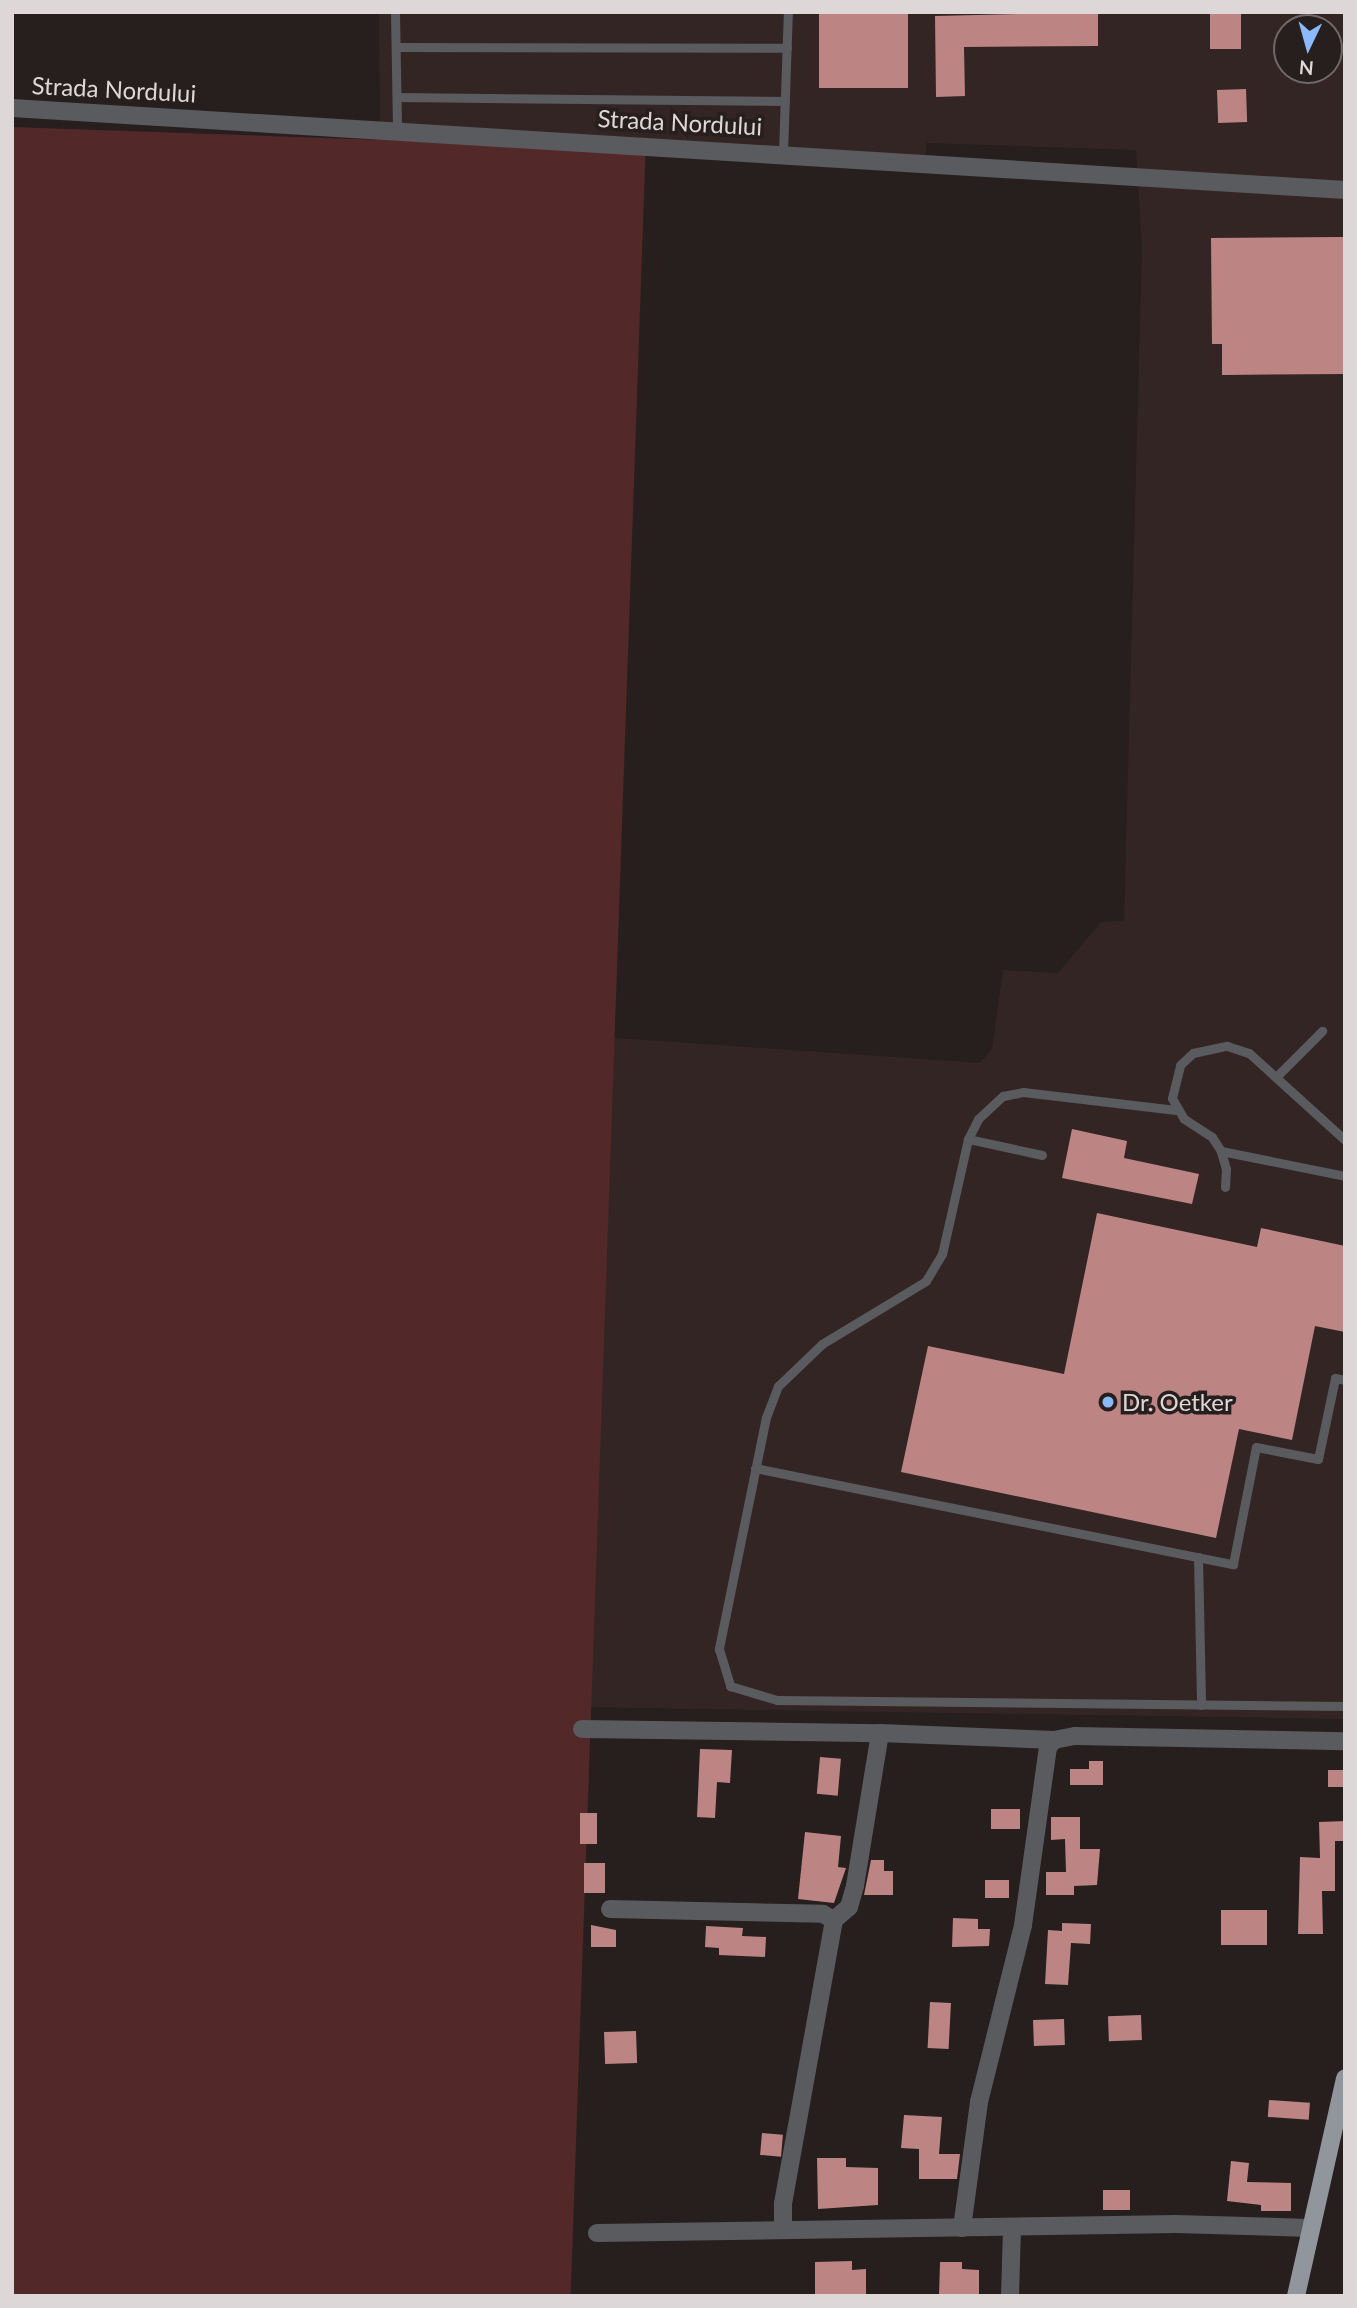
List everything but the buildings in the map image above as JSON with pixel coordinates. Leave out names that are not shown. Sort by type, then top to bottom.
[{"type":"main road","points":[[1297,2296],[1345,2080]]},
{"type":"street","name":"Strada Nordului","points":[[12,108],[783,152],[1345,190]]},
{"type":"street","points":[[582,1729],[880,1733],[1054,1740],[1075,1736],[1345,1741]]},
{"type":"street","points":[[783,2230],[783,2204],[834,1920],[849,1907],[855,1886],[880,1733]]},
{"type":"street","points":[[961,2228],[979,2102],[1023,1925],[1045,1763],[1054,1740]]},
{"type":"street","points":[[610,1909],[823,1914],[834,1920]]},
{"type":"street","points":[[1010,2296],[1012,2227]]},
{"type":"street","points":[[597,2233],[1012,2227],[1310,2228]]},
{"type":"lane","points":[[395,12],[397,129]]},
{"type":"lane","points":[[783,152],[788,12]]},
{"type":"lane","points":[[396,47],[787,48]]},
{"type":"lane","points":[[397,97],[785,101]]},
{"type":"lane","points":[[1277,1076],[1322,1031]]},
{"type":"lane","points":[[1176,1110],[1175,1080],[1180,1065],[1193,1053],[1227,1046],[1249,1053],[1345,1140]]},
{"type":"lane","points":[[1225,1187],[1226,1169],[1221,1151],[1212,1136],[1176,1110],[1023,1092],[1003,1096],[978,1119],[968,1139],[942,1254],[926,1281],[799,1363],[778,1386],[766,1417],[719,1649],[730,1686],[777,1700],[1345,1706]]},
{"type":"lane","points":[[968,1139],[1042,1155]]},
{"type":"lane","points":[[1221,1151],[1345,1176]]},
{"type":"lane","points":[[755,1468],[1233,1564],[1256,1447],[1318,1460],[1335,1378],[1345,1380]]},
{"type":"lane","points":[[1198,1557],[1201,1704]]},
{"type":"shaded area","points":[[379,12],[1345,12],[1345,1719],[578,1707],[544,1033],[980,1063],[992,1049],[1003,970],[1058,973],[1101,922],[1124,921],[1142,247],[1136,150],[926,143],[925,165],[380,131]]},
{"type":"shaded area","points":[[12,127],[646,149],[571,2296],[12,2296]]},
{"type":"place","name":"Dr. Oetker","points":[[1108,1402]]}]
